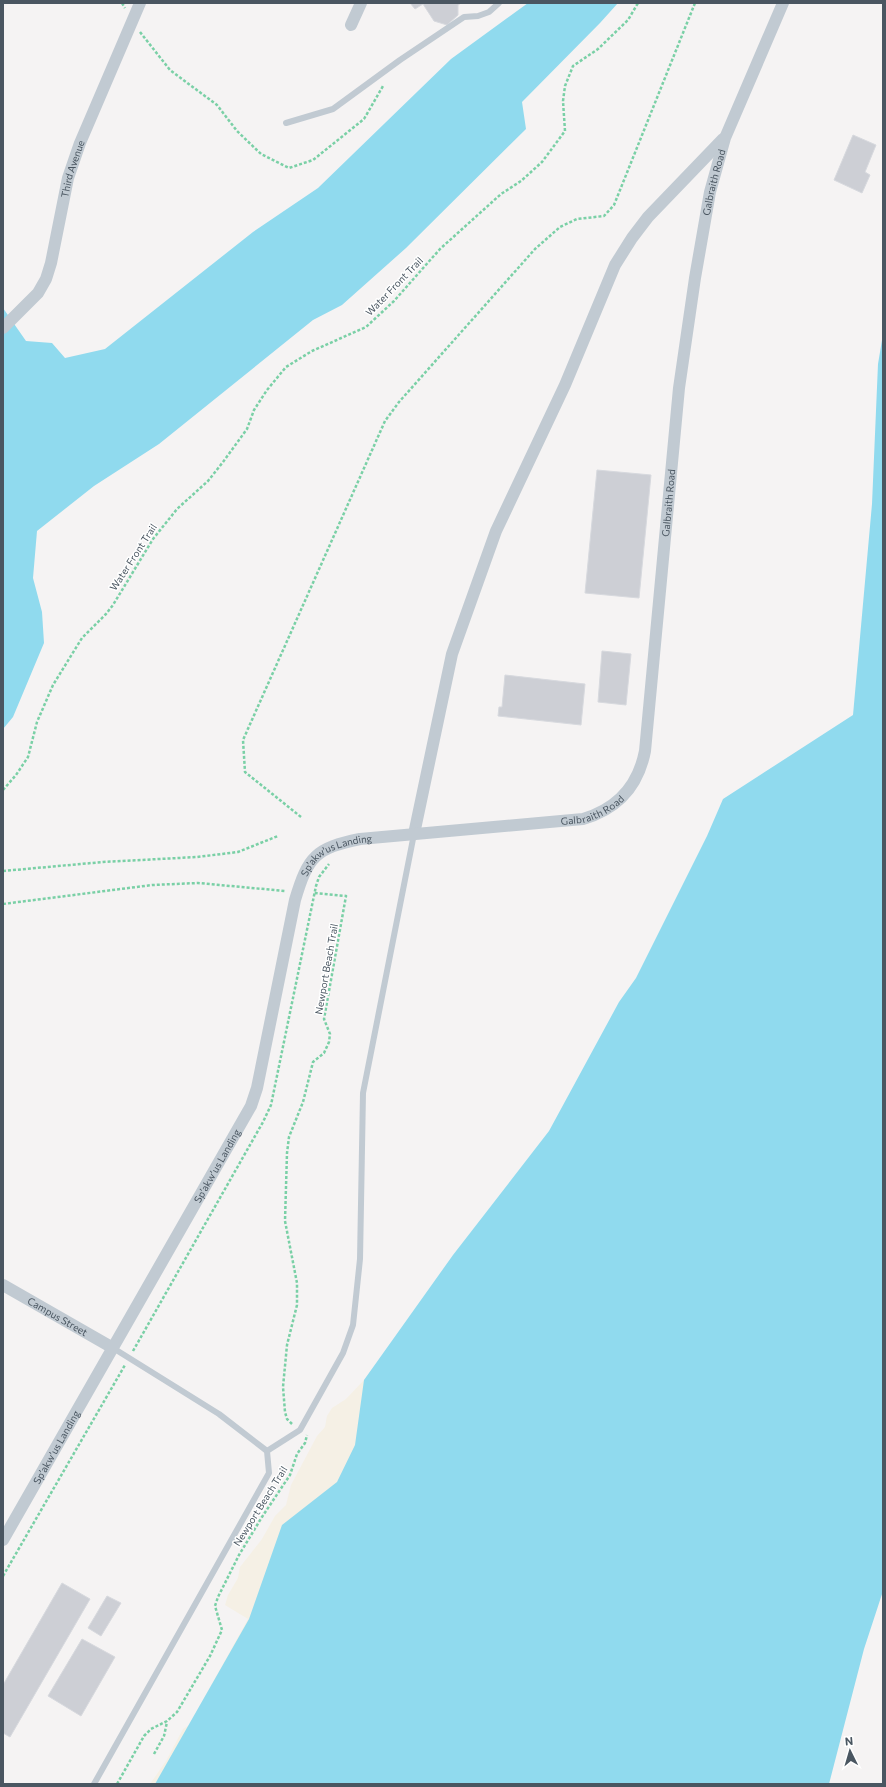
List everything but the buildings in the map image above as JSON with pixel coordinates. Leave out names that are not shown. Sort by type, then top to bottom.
[{"type":"street","name":"Third Avenue","points":[[3,328],[38,294],[46,279],[51,263],[66,185],[78,150],[140,3]]},
{"type":"street","points":[[351,24],[361,3]]},
{"type":"street","name":"Galbraith Road","points":[[414,834],[582,819],[599,814],[620,800],[630,788],[640,771],[645,751],[685,348],[710,192],[725,138],[783,3]]},
{"type":"street","points":[[414,834],[452,654],[496,531],[565,385],[615,265],[632,238],[648,217],[725,138]]},
{"type":"street","name":"Sp’akw’us Landing","points":[[3,1540],[251,1106],[257,1088],[291,917],[306,867],[316,855],[331,846],[360,839],[414,834]]},
{"type":"street","name":"Campus Street","points":[[3,1285],[113,1348]]},
{"type":"lane","points":[[286,122],[333,109],[400,60],[464,17],[478,16],[489,12],[498,3]]},
{"type":"lane","points":[[267,1450],[300,1430],[343,1353],[352,1325],[360,1259],[363,1093],[414,834]]},
{"type":"lane","points":[[94,1784],[269,1473],[267,1450],[219,1414],[113,1348]]},
{"type":"path","points":[[122,3],[148,45],[170,70],[217,105],[237,131],[262,154],[289,168],[313,160],[364,119],[385,81]]},
{"type":"path","name":"Water Front Trail","points":[[3,790],[16,775],[28,757],[37,722],[50,691],[82,638],[110,610],[153,539],[177,509],[208,481],[247,429],[254,410],[267,390],[286,367],[312,351],[366,327],[394,301],[440,248],[501,194],[521,180],[542,162],[565,131],[563,101],[565,86],[573,66],[598,49],[628,20],[638,3]]},
{"type":"path","points":[[301,817],[245,772],[243,740],[385,421],[399,402],[535,249],[560,227],[577,219],[604,216],[614,205],[695,3]]},
{"type":"path","points":[[3,871],[104,862],[197,857],[238,852],[278,836]]},
{"type":"path","points":[[3,1576],[270,1109],[316,886],[323,871],[331,862]]},
{"type":"path","points":[[3,904],[152,885],[198,883],[292,891]]},
{"type":"path","name":"Newport Beach Trail","points":[[117,1784],[144,1736],[151,1729],[166,1721],[178,1712],[218,1640],[222,1630],[216,1606],[218,1597],[239,1555],[290,1475],[297,1454],[307,1439],[306,1434],[287,1419],[283,1387],[287,1345],[297,1305],[295,1264],[284,1212],[287,1153],[289,1137],[303,1102],[313,1062],[324,1053],[329,1042],[330,1034],[324,1019],[346,896],[307,893]]},
{"type":"path","points":[[154,1754],[164,1736],[166,1721]]},
{"type":"sand","points":[[392,1344],[378,1438],[193,1784],[150,1784],[166,1761],[183,1729],[189,1725],[248,1619],[225,1605],[228,1595],[238,1578],[240,1567],[262,1539],[275,1516],[286,1505],[291,1485],[317,1436],[325,1427],[327,1416],[332,1408],[346,1399],[364,1380]]},
{"type":"water","points":[[528,3],[618,3],[522,102],[526,129],[406,248],[342,305],[313,320],[159,444],[94,486],[37,531],[33,578],[42,612],[44,643],[13,717],[3,729],[3,308],[26,341],[52,343],[65,358],[105,349],[253,232],[318,188],[451,59]]},
{"type":"water","points":[[883,334],[883,1591],[864,1649],[829,1784],[155,1784],[249,1619],[282,1525],[337,1482],[355,1445],[364,1380],[453,1255],[549,1131],[619,1002],[636,978],[707,836],[723,799],[853,715],[872,504],[878,364]]}]
